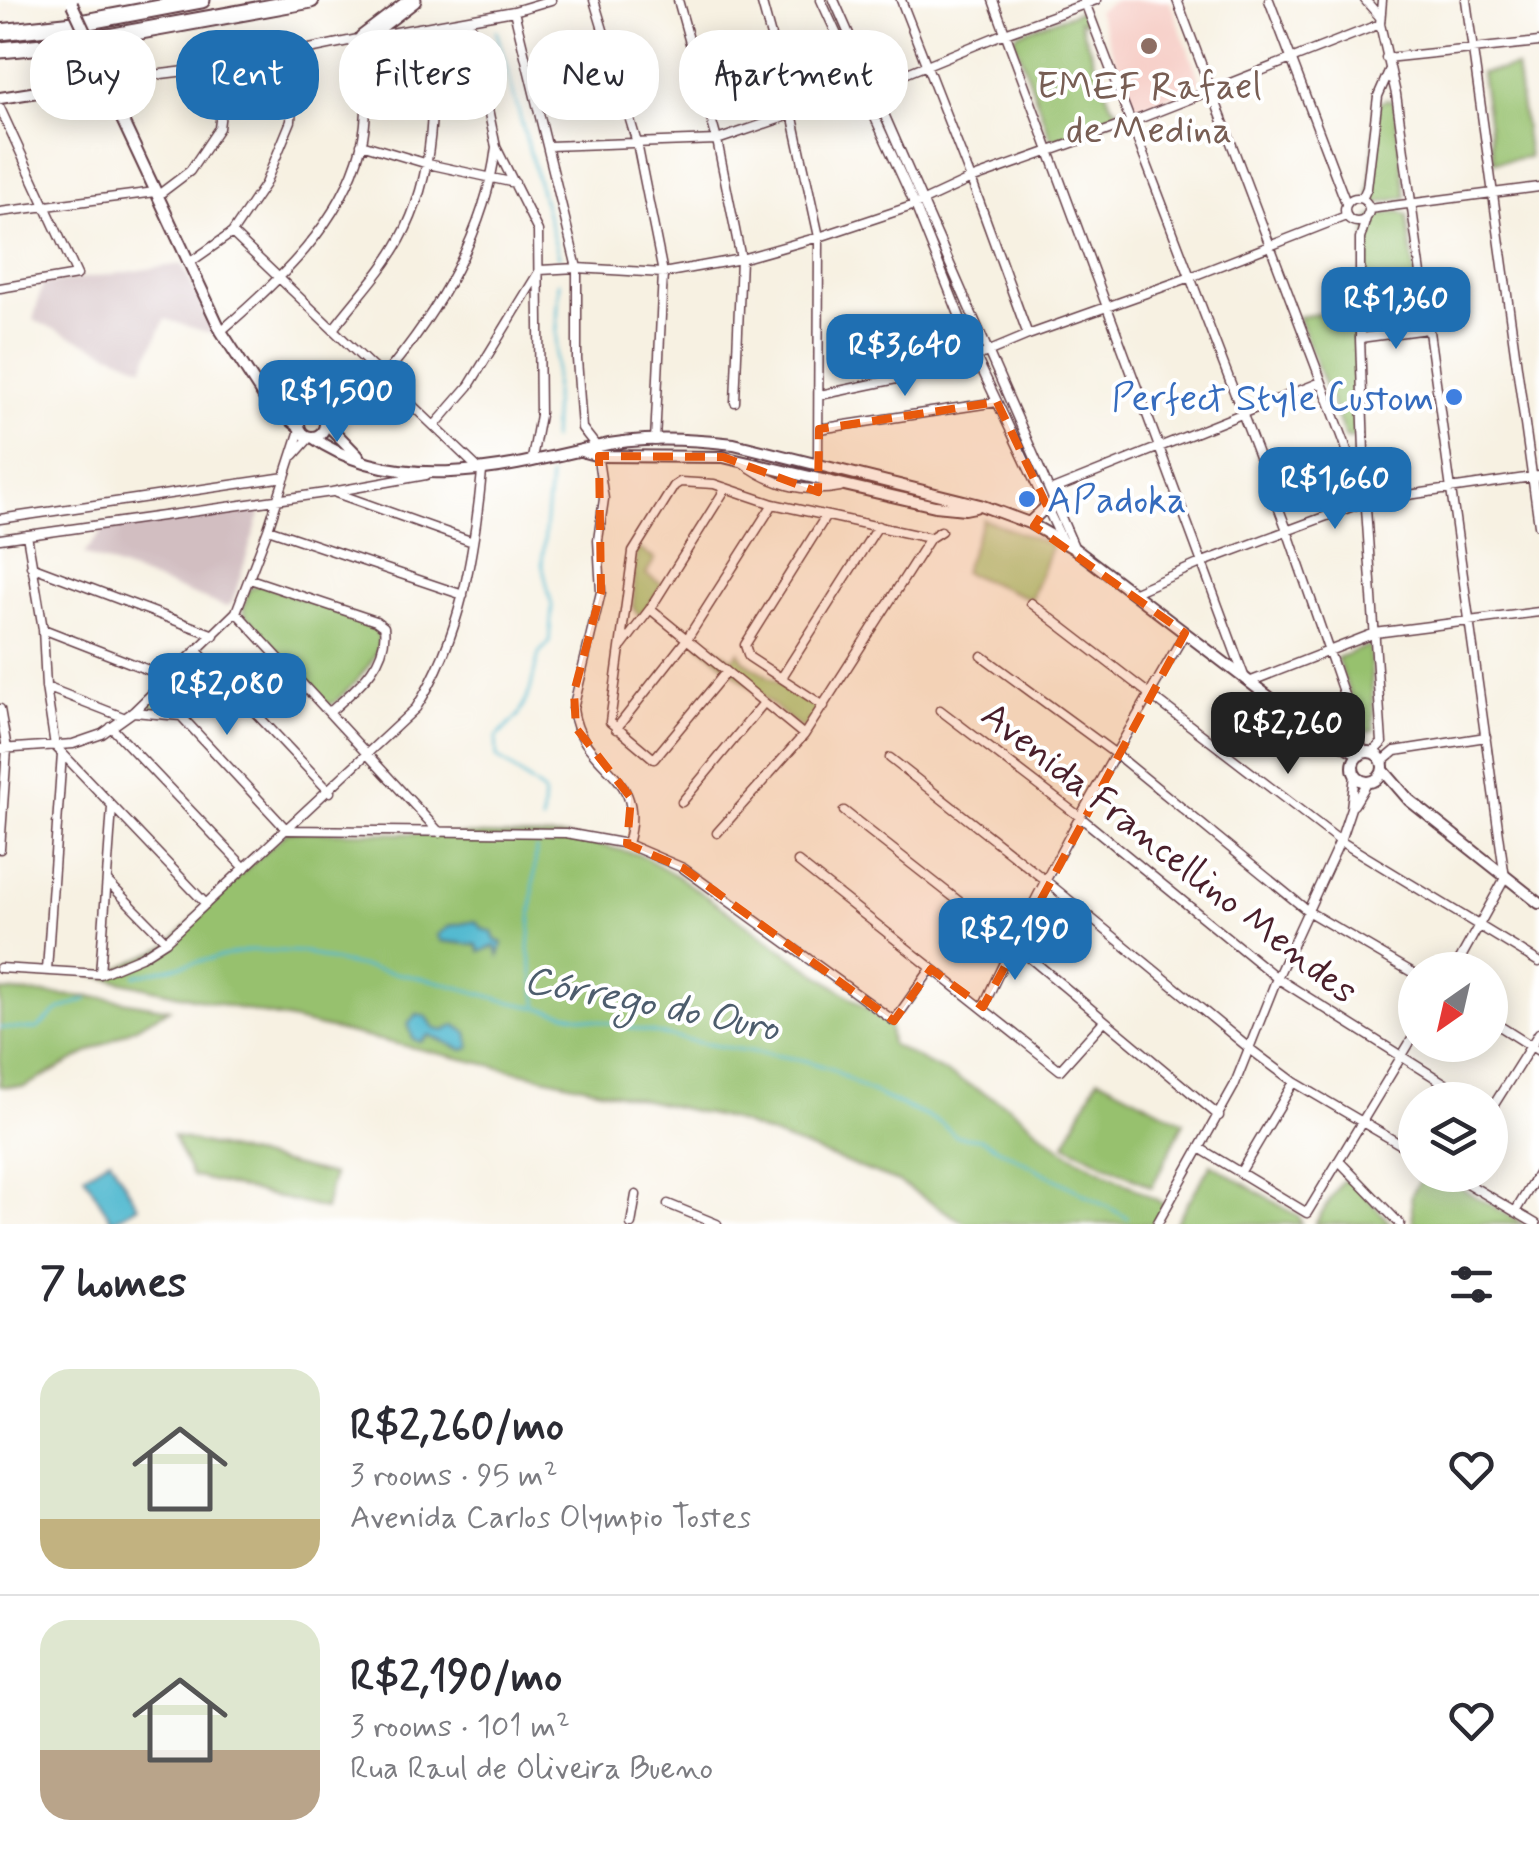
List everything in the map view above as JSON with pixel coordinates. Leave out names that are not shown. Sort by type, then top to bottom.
[{"type":"highway","points":[[0,32],[74,24],[202,0]]},
{"type":"highway","points":[[0,50],[75,43],[312,0]]},
{"type":"highway","points":[[373,30],[413,0]]},
{"type":"street","points":[[407,30],[514,11],[551,0]]},
{"type":"street","points":[[594,0],[636,143],[663,273],[655,440]]},
{"type":"street","points":[[678,0],[717,140],[741,259],[735,402]]},
{"type":"street","points":[[761,0],[769,30]]},
{"type":"street","points":[[821,0],[835,30]]},
{"type":"street","points":[[834,0],[848,30]]},
{"type":"street","points":[[901,0],[1028,336]]},
{"type":"street","points":[[993,0],[1247,681]]},
{"type":"street","points":[[908,71],[1096,0]]},
{"type":"street","points":[[1177,0],[1365,504]]},
{"type":"street","points":[[1269,0],[1360,239]]},
{"type":"street","points":[[1365,0],[1380,20]]},
{"type":"street","points":[[1382,0],[1380,20],[1396,94],[1506,878],[1465,952]]},
{"type":"street","points":[[1466,0],[1539,526]]},
{"type":"street","points":[[71,2],[84,30]]},
{"type":"street","points":[[1084,2],[1287,530],[1365,754]]},
{"type":"street","points":[[514,11],[577,268],[582,428],[598,451],[604,499],[598,540],[601,592],[572,709],[584,744],[632,798],[627,844]]},
{"type":"street","points":[[469,20],[496,147],[538,231],[540,414],[532,459]]},
{"type":"street","points":[[540,270],[663,273],[741,259],[819,237],[1131,122],[1380,20]]},
{"type":"street","points":[[334,328],[400,240],[428,164],[434,108],[430,26]]},
{"type":"street","points":[[1386,58],[1539,42]]},
{"type":"street","points":[[1158,1224],[1219,1116],[1340,842],[1351,808],[1354,771],[1365,754],[1382,743],[1365,504],[1359,318],[1360,239],[1368,212],[1362,199],[1367,188],[1378,96],[1389,71]]},
{"type":"street","points":[[0,98],[30,93]]},
{"type":"street","points":[[0,108],[78,275],[0,288]]},
{"type":"street","points":[[122,120],[221,331],[276,411],[336,452],[438,474]]},
{"type":"street","points":[[0,212],[156,194],[190,171],[219,128],[220,120]]},
{"type":"street","points":[[188,262],[232,233],[266,184],[291,120]]},
{"type":"street","points":[[221,331],[282,279],[322,227],[361,144],[364,120]]},
{"type":"street","points":[[548,146],[717,140],[773,120]]},
{"type":"street","points":[[794,120],[819,237],[818,478],[799,510]]},
{"type":"street","points":[[877,120],[989,350],[1063,542]]},
{"type":"street","points":[[886,120],[976,357],[1075,549]]},
{"type":"street","points":[[361,144],[428,164],[516,183]]},
{"type":"street","points":[[384,376],[413,342],[458,267],[492,177],[496,147]]},
{"type":"street","points":[[820,395],[949,368],[1349,218],[1359,222],[1368,212],[1539,188]]},
{"type":"street","points":[[1346,203],[1352,198],[1362,199]]},
{"type":"street","points":[[232,233],[482,472]]},
{"type":"street","points":[[435,425],[470,386],[540,270]]},
{"type":"street","points":[[1359,318],[1424,308]]},
{"type":"street","points":[[516,313],[528,311],[540,316]]},
{"type":"street","points":[[1360,338],[1428,328]]},
{"type":"street","points":[[949,368],[982,370]]},
{"type":"street","points":[[252,380],[274,396],[318,412],[338,439],[363,460]]},
{"type":"street","points":[[1046,492],[1320,382]]},
{"type":"street","points":[[818,430],[997,402]]},
{"type":"street","points":[[3,749],[59,750],[94,738],[133,712],[236,612],[292,459],[299,418],[309,410]]},
{"type":"street","points":[[292,459],[311,437],[320,434],[325,422]]},
{"type":"street","points":[[1344,441],[1354,443],[1364,436]]},
{"type":"street","points":[[598,451],[655,440],[720,442],[980,506],[1029,523],[1075,549],[1331,740],[1382,766],[1409,800],[1539,903]]},
{"type":"street","points":[[0,538],[438,474],[482,472],[532,459],[598,451],[738,459],[791,486],[810,490],[846,485]]},
{"type":"street","points":[[771,474],[775,453]]},
{"type":"street","points":[[0,968],[100,974],[166,942],[416,708],[431,686],[463,596],[482,472]]},
{"type":"street","points":[[771,474],[818,478],[934,506],[980,506]]},
{"type":"street","points":[[0,518],[285,477]]},
{"type":"street","points":[[1132,593],[1203,562],[1365,504],[1535,477]]},
{"type":"street","points":[[726,672],[654,759],[610,722],[633,552],[680,482],[726,488],[773,504],[930,538]]},
{"type":"street","points":[[785,506],[791,486]]},
{"type":"street","points":[[622,646],[650,609],[726,488]]},
{"type":"street","points":[[332,492],[473,542]]},
{"type":"street","points":[[616,729],[687,638],[773,504]]},
{"type":"street","points":[[92,505],[94,524]]},
{"type":"street","points":[[1029,523],[1047,506]]},
{"type":"street","points":[[824,706],[749,657],[746,645],[826,516]]},
{"type":"street","points":[[782,678],[878,526]]},
{"type":"street","points":[[268,529],[463,596]]},
{"type":"street","points":[[717,832],[804,736],[930,538],[942,531]]},
{"type":"street","points":[[27,534],[42,629],[46,687],[59,750],[46,970]]},
{"type":"street","points":[[31,566],[214,635]]},
{"type":"street","points":[[250,579],[384,627],[385,637],[372,671],[330,712]]},
{"type":"street","points":[[1031,603],[1340,842],[1539,962]]},
{"type":"street","points":[[650,609],[804,736]]},
{"type":"street","points":[[236,612],[440,833]]},
{"type":"street","points":[[1247,681],[1375,633],[1539,612]]},
{"type":"street","points":[[625,614],[641,620]]},
{"type":"street","points":[[42,629],[169,678]]},
{"type":"street","points":[[983,1007],[1012,942],[1184,633]]},
{"type":"street","points":[[198,652],[330,792]]},
{"type":"street","points":[[982,656],[1118,755],[1309,912],[1398,964]]},
{"type":"street","points":[[181,716],[183,666]]},
{"type":"street","points":[[46,687],[123,717]]},
{"type":"street","points":[[682,802],[763,704]]},
{"type":"street","points":[[0,708],[0,848]]},
{"type":"street","name":"Avenida Francellino Mendes","points":[[940,710],[1080,817],[1277,978],[1398,1055]]},
{"type":"street","points":[[133,712],[181,716],[288,830],[566,834],[627,844],[683,868],[894,1022],[931,969]]},
{"type":"street","points":[[111,727],[245,868]]},
{"type":"street","points":[[1351,808],[1387,754],[1486,737]]},
{"type":"street","points":[[1331,740],[1354,771],[1409,800]]},
{"type":"street","points":[[59,750],[206,904]]},
{"type":"street","points":[[890,758],[1250,1049],[1294,1082],[1398,1143]]},
{"type":"street","points":[[100,974],[112,807]]},
{"type":"street","points":[[844,811],[1012,942],[1219,1116]]},
{"type":"street","points":[[798,862],[1060,1070],[1104,1021]]},
{"type":"street","points":[[108,882],[166,942]]},
{"type":"street","points":[[1508,1032],[1535,1049]]},
{"type":"street","points":[[1508,1086],[1535,1049],[1539,1033]]},
{"type":"street","points":[[1201,1149],[1305,1213],[1310,1211],[1398,1062]]},
{"type":"street","name":"Avenida Francellino Mendes","points":[[1409,1062],[1442,1082]]},
{"type":"street","points":[[1240,1174],[1294,1082]]},
{"type":"street","points":[[1340,1162],[1400,1224]]},
{"type":"street","points":[[1515,1212],[1539,1172]]},
{"type":"street","points":[[1481,1192],[1536,1224]]},
{"type":"street","points":[[632,1224],[636,1195]]},
{"type":"street","points":[[668,1204],[698,1221],[716,1224]]},
{"type":"highlighted area","points":[[997,402],[1047,506],[1034,526],[1185,633],[983,1007],[931,969],[894,1021],[683,868],[627,844],[631,798],[576,728],[574,692],[601,592],[599,456],[723,457],[818,492],[819,429]]},
{"type":"shaded area","name":"EMEF Rafael de Medina","points":[[1116,0],[1169,0],[1200,81],[1198,85],[1134,107],[1097,11]]},
{"type":"shaded area","points":[[182,264],[216,335],[165,319],[143,367],[33,320],[43,284]]},
{"type":"shaded area","points":[[263,505],[232,603],[226,607],[84,554],[106,526]]},
{"type":"green space","points":[[1077,12],[1084,14],[1088,24],[1079,21],[1111,104],[1122,113],[1118,118],[1056,140],[1050,137],[1014,38],[1018,33]]},
{"type":"green space","points":[[1516,67],[1529,157],[1494,162],[1481,73]]},
{"type":"green space","points":[[1387,99],[1394,102],[1406,197],[1375,204],[1369,196],[1378,104]]},
{"type":"green space","points":[[1399,211],[1407,215],[1418,302],[1363,310],[1367,224],[1371,216]]},
{"type":"green space","points":[[1354,308],[1360,433],[1350,439],[1345,437],[1298,317]]},
{"type":"green space","points":[[983,519],[1052,545],[1031,599],[963,572]]},
{"type":"green space","points":[[636,547],[655,559],[646,574],[663,585],[642,614],[637,614],[633,607]]},
{"type":"green space","points":[[260,584],[372,623],[378,632],[375,655],[333,704],[325,703],[244,614],[249,589]]},
{"type":"green space","points":[[697,636],[733,659],[739,651],[743,660],[818,709],[804,728],[799,727],[699,644]]},
{"type":"green space","points":[[1370,645],[1374,730],[1363,732],[1337,658]]},
{"type":"green space","points":[[174,681],[175,710],[150,709],[148,705]]},
{"type":"green space","points":[[288,831],[566,837],[641,855],[889,1024],[891,1044],[1009,1106],[1063,1150],[1166,1205],[1154,1224],[966,1224],[898,1182],[729,1119],[91,975],[110,973],[169,945]]},
{"type":"green space","points":[[0,991],[106,998],[169,1009],[24,1087],[0,1086]]},
{"type":"green space","points":[[1098,1078],[1184,1122],[1152,1187],[1065,1144]]},
{"type":"green space","points":[[173,1136],[333,1175],[325,1209],[192,1176]]},
{"type":"green space","points":[[1211,1164],[1299,1217],[1301,1224],[1175,1224]]},
{"type":"green space","points":[[1352,1180],[1391,1224],[1315,1224],[1342,1181]]},
{"type":"green space","points":[[1467,1192],[1524,1224],[1413,1224],[1411,1195]]},
{"type":"water","points":[[475,921],[502,943],[499,956],[495,946],[480,952],[477,945],[441,941],[437,935],[450,926]]},
{"type":"water","points":[[417,1014],[427,1017],[435,1029],[445,1031],[455,1025],[468,1033],[470,1048],[463,1050],[429,1035],[421,1042],[413,1039],[408,1023]]},
{"type":"water","points":[[110,1159],[138,1206],[112,1221],[84,1175]]},
{"type":"waterway","points":[[507,70],[559,257]]},
{"type":"waterway","points":[[552,440],[559,282]]},
{"type":"waterway","points":[[542,822],[544,793],[497,757],[496,738],[519,715],[530,691],[539,653],[549,643],[552,606],[542,564],[550,476]]},
{"type":"waterway","points":[[536,849],[529,949],[538,1006]]},
{"type":"waterway","name":"Córrego do Ouro","points":[[135,976],[250,950],[305,952],[506,1001],[706,1044],[803,1060],[832,1069],[861,1087],[941,1123],[956,1136],[981,1139],[1128,1218]]},
{"type":"waterway","points":[[0,1028],[37,1029],[57,1011],[87,999]]},
{"type":"place","name":"EMEF Rafael de Medina","points":[[1149,46]]},
{"type":"place","name":"Perfect Style Custom","points":[[1454,397]]},
{"type":"place","name":"APadoka","points":[[1027,499]]}]
